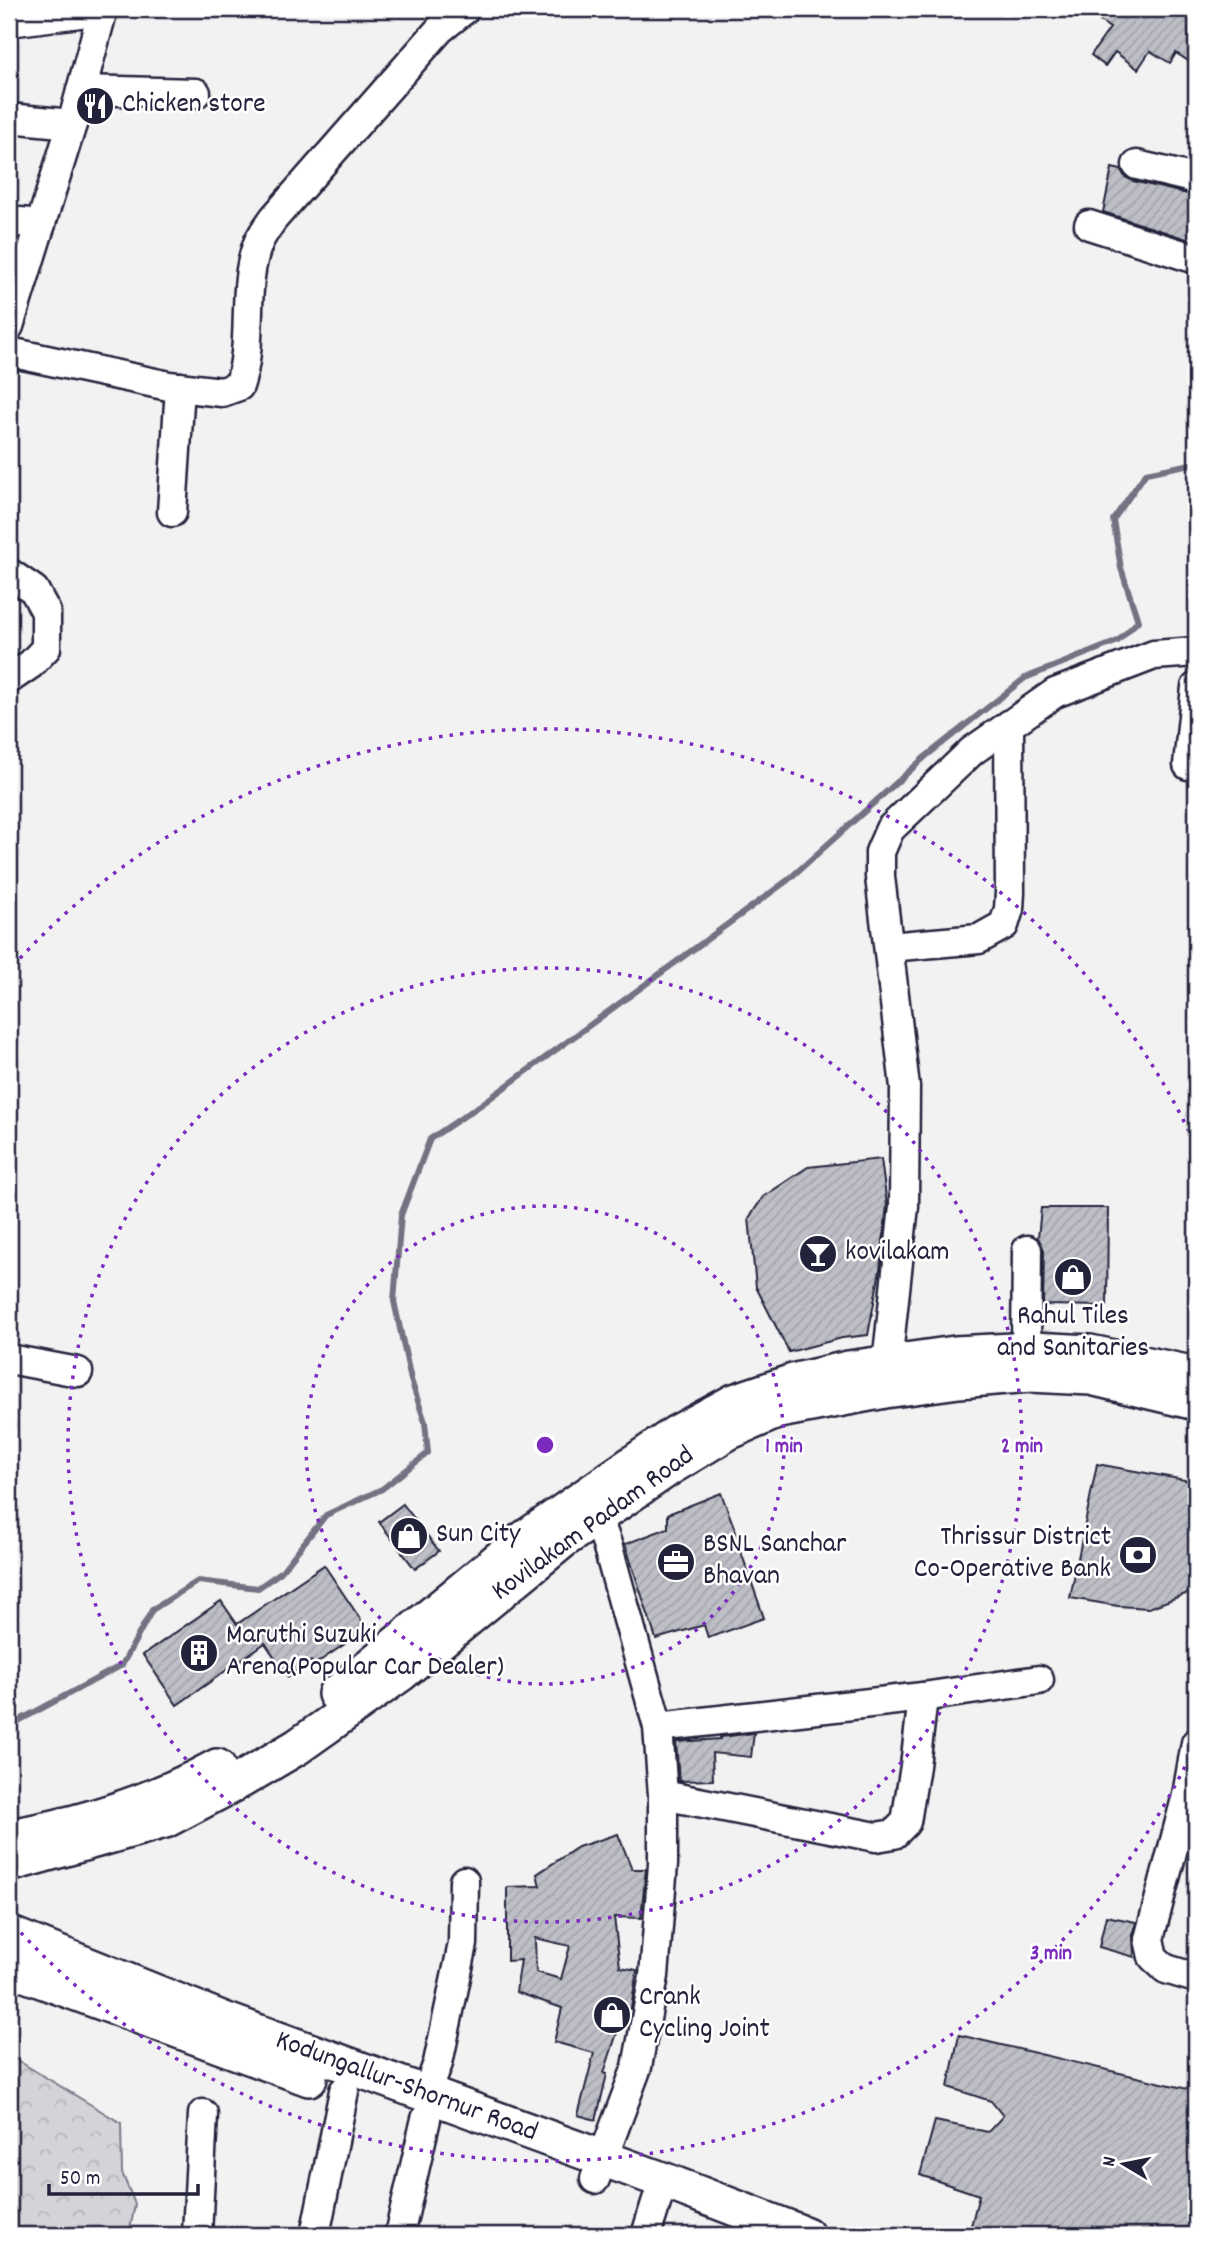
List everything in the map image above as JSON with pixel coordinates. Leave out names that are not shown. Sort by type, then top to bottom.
[{"type":"main road","name":"Kovilakam Padam Road","points":[[9,1837],[49,1830],[107,1814],[188,1783],[270,1738],[339,1692],[520,1542],[693,1453],[728,1432],[766,1415],[955,1354],[1026,1351],[1090,1353],[1196,1376]]},
{"type":"main road","name":"Kovilakam Padam Road","points":[[886,1377],[960,1380],[1030,1374],[1091,1377],[1196,1402]]},
{"type":"main road","name":"Kovilakam Padam Road","points":[[9,1864],[166,1820],[297,1747],[400,1674],[563,1540],[590,1506]]},
{"type":"main road","name":"Kodungallur-Shornur Road","points":[[9,1934],[224,2020],[426,2108],[599,2169],[806,2235]]},
{"type":"main road","name":"Kodungallur-Shornur Road","points":[[9,1968],[344,2091],[426,2108]]},
{"type":"main road","name":"Kodungallur-Shornur Road","points":[[599,2169],[657,2200],[743,2235]]},
{"type":"street","points":[[9,22],[103,9],[72,124],[9,326]]},
{"type":"street","points":[[9,352],[180,387],[222,392],[239,386],[245,369],[249,288],[259,241],[274,218],[458,11]]},
{"type":"street","points":[[81,90],[196,93]]},
{"type":"street","points":[[9,118],[72,124]]},
{"type":"street","points":[[1137,165],[1196,179]]},
{"type":"street","points":[[9,221],[41,224]]},
{"type":"street","points":[[1088,225],[1196,259]]},
{"type":"street","points":[[172,512],[180,387]]},
{"type":"street","points":[[9,573],[34,590],[46,612],[46,648],[31,664],[9,679]]},
{"type":"street","points":[[886,1377],[904,1206],[905,1100],[880,877],[880,852],[890,829],[972,751],[1055,693],[1154,654],[1196,652]]},
{"type":"street","points":[[1188,765],[1196,687]]},
{"type":"street","points":[[889,947],[979,939],[1004,925],[1010,892],[1009,725]]},
{"type":"street","points":[[1026,1351],[1027,1250]]},
{"type":"street","points":[[9,1359],[78,1372]]},
{"type":"street","points":[[590,1506],[619,1580],[658,1727],[663,1795],[663,1864],[654,1976],[637,2067],[599,2169]]},
{"type":"street","points":[[658,1727],[923,1697],[1039,1680]]},
{"type":"street","points":[[663,1795],[876,1837],[894,1834],[906,1822],[923,1697]]},
{"type":"street","points":[[1196,1743],[1192,1796],[1149,1940],[1153,1957],[1166,1969],[1196,1978]]},
{"type":"street","points":[[399,2235],[463,1944],[464,1881]]},
{"type":"street","points":[[315,2235],[344,2091]]},
{"type":"street","points":[[197,2235],[203,2114]]},
{"type":"street","points":[[646,2235],[657,2200]]},
{"type":"green space","points":[[12,2057],[121,2123],[122,2173],[135,2204],[129,2235],[9,2235],[9,2064]]},
{"type":"building","points":[[1083,9],[1188,9],[1196,14],[1196,52],[1190,62],[1176,53],[1170,63],[1150,51],[1138,69],[1115,52],[1105,66],[1091,55],[1110,28]]},
{"type":"building","points":[[1112,168],[1121,170],[1125,177],[1133,181],[1196,196],[1196,242],[1103,212]]},
{"type":"building","name":"kovilakam","points":[[881,1159],[887,1205],[880,1270],[868,1335],[842,1338],[789,1352],[756,1287],[749,1218],[763,1197],[808,1167]]},
{"type":"building","name":"Rahul Tiles and Sanitaries","points":[[1041,1208],[1108,1208],[1107,1306],[1043,1305],[1044,1250],[1038,1238]]},
{"type":"building","name":"Thrissur District Co-Operative Bank","points":[[1097,1464],[1196,1482],[1196,1590],[1149,1608],[1070,1598]]},
{"type":"building","name":"BSNL Sanchar Bhavan","points":[[721,1493],[764,1618],[708,1638],[704,1625],[656,1639],[625,1544],[668,1528],[668,1514]]},
{"type":"building","name":"Sun City","points":[[403,1504],[439,1551],[415,1569],[379,1522]]},
{"type":"building","points":[[324,1565],[367,1629],[314,1665],[311,1661],[288,1677],[265,1643],[177,1705],[143,1655],[221,1601],[237,1624]]},
{"type":"building","points":[[754,1733],[751,1757],[712,1753],[713,1780],[679,1781],[676,1742]]},
{"type":"building","points":[[618,1834],[632,1869],[646,1869],[641,1918],[614,1917],[620,1967],[637,1970],[631,2009],[625,2008],[604,2073],[607,2074],[596,2120],[578,2115],[594,2053],[554,2042],[562,2008],[516,1992],[521,1960],[507,1961],[507,1887],[540,1886],[537,1874],[578,1847]],"holes":[[[535,1938],[570,1946],[561,1979],[536,1972]]]},
{"type":"building","points":[[1106,1916],[1136,1922],[1133,1935],[1134,1957],[1099,1947]]},
{"type":"building","points":[[959,2035],[1196,2091],[1196,2235],[1004,2235],[971,2226],[979,2195],[920,2175],[935,2121],[988,2132],[1003,2116],[991,2101],[948,2087]]},
{"type":"waterway","points":[[9,1726],[122,1665],[152,1610],[198,1581],[258,1588],[281,1572],[326,1515],[382,1489],[428,1453],[425,1422],[411,1380],[394,1301],[401,1215],[430,1139],[482,1104],[788,880],[925,757],[1025,678],[1118,641],[1138,621],[1121,568],[1113,520],[1146,473],[1196,463]]},
{"type":"place","name":"Chicken store","points":[[95,106]]},
{"type":"place","name":"kovilakam","points":[[818,1254]]},
{"type":"place","name":"Rahul Tiles and Sanitaries","points":[[1073,1277]]},
{"type":"place","name":"Sun City","points":[[409,1536]]},
{"type":"place","name":"Thrissur District Co-Operative Bank","points":[[1138,1555]]},
{"type":"place","name":"BSNL Sanchar Bhavan","points":[[676,1562]]},
{"type":"place","name":"Maruthi Suzuki Arena(Popular Car Dealer)","points":[[199,1653]]},
{"type":"place","name":"Crank Cycling Joint","points":[[612,2015]]}]
